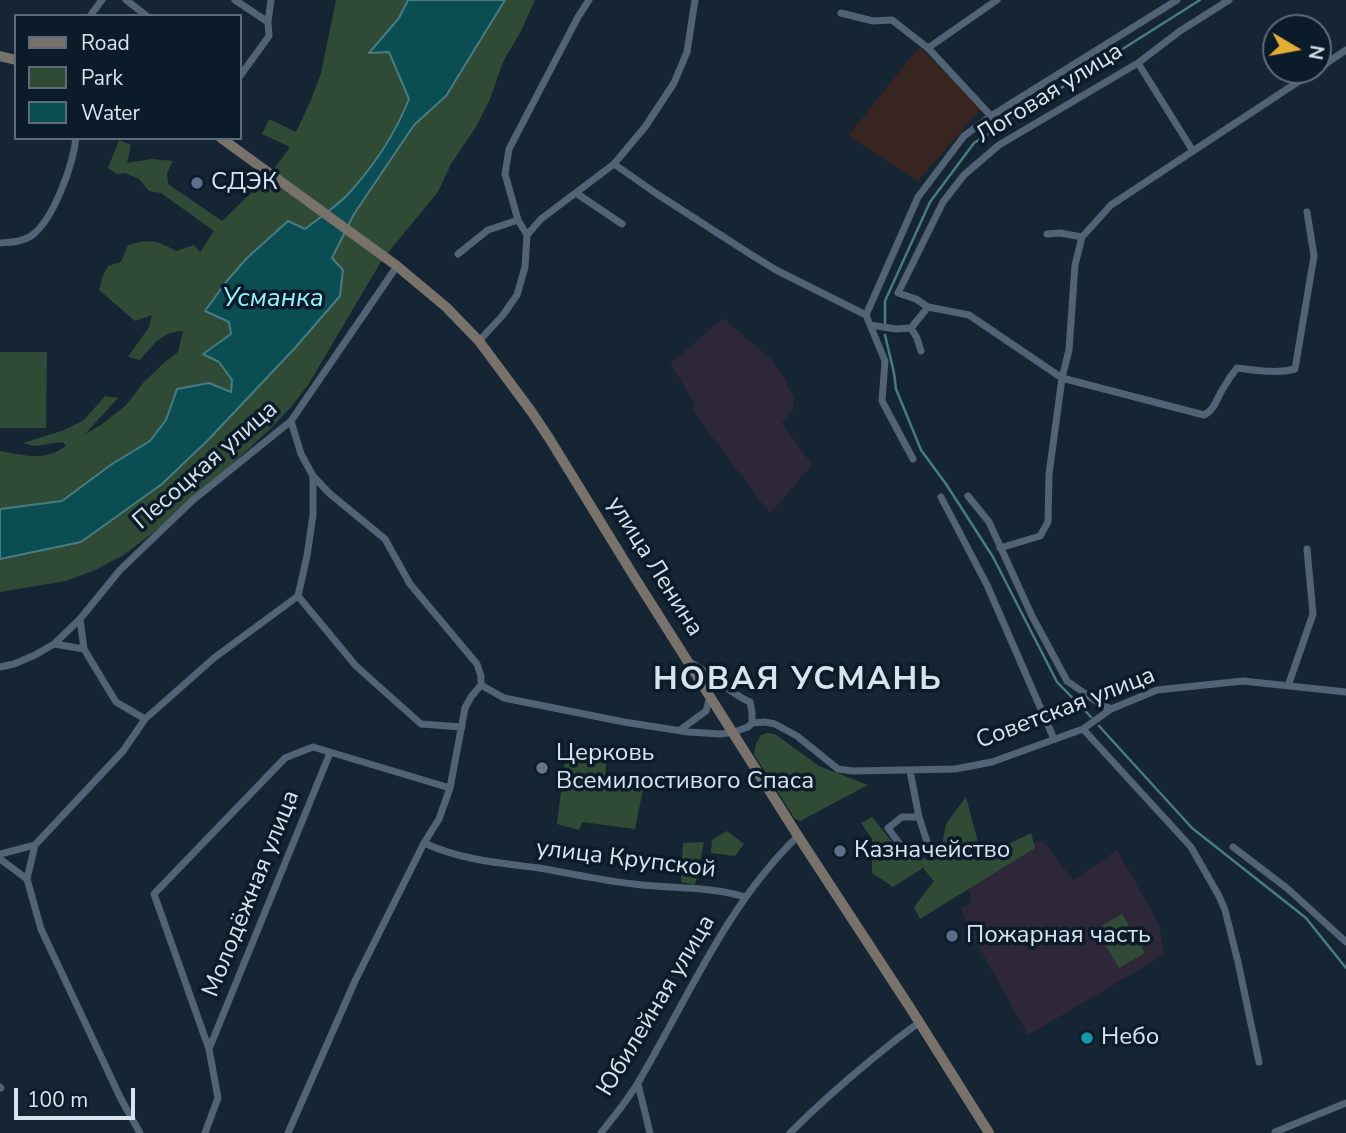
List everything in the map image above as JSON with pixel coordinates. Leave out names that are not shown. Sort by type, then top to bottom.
[{"type":"main road","name":"улица Ленина","points":[[224,140],[393,263],[446,307],[479,341],[544,430],[798,836],[989,1133]]},
{"type":"street","points":[[126,0],[144,14]]},
{"type":"street","points":[[235,0],[268,22]]},
{"type":"street","points":[[242,73],[269,36],[271,0]]},
{"type":"street","points":[[479,341],[517,295],[525,267],[527,235],[518,220],[505,174],[509,149],[589,0]]},
{"type":"street","points":[[527,235],[541,219],[614,164],[645,127],[674,83],[687,52],[695,0]]},
{"type":"street","points":[[928,48],[997,0]]},
{"type":"street","points":[[866,315],[918,197],[964,136],[991,116],[1177,0]]},
{"type":"street","name":"Логовая улица","points":[[1229,0],[1138,63],[999,145],[964,175],[943,202],[898,293],[916,299],[928,307],[969,315],[1062,378],[1203,415],[1214,405],[1237,368],[1260,371],[1295,369],[1314,256],[1307,212]]},
{"type":"street","points":[[841,13],[873,21],[892,20],[928,48],[991,116]]},
{"type":"street","points":[[1138,63],[1193,151]]},
{"type":"street","points":[[1000,548],[1040,536],[1048,522],[1049,474],[1062,378],[1069,350],[1074,265],[1082,237],[1111,205],[1294,84]]},
{"type":"street","points":[[0,243],[22,241],[33,235],[44,221],[62,190],[75,151],[76,140]]},
{"type":"street","points":[[614,164],[768,265],[866,315],[885,360],[882,401],[913,459]]},
{"type":"street","points":[[576,193],[622,224]]},
{"type":"street","points":[[458,254],[488,230],[518,220]]},
{"type":"street","points":[[1047,234],[1060,233],[1082,237]]},
{"type":"street","name":"Песоцкая улица","points":[[0,667],[54,644],[80,619],[120,570],[193,500],[292,419],[393,263]]},
{"type":"street","points":[[870,325],[911,328],[928,307]]},
{"type":"street","points":[[911,328],[922,351]]},
{"type":"street","points":[[288,1133],[355,981],[439,819],[450,788],[465,708],[481,685],[477,664],[410,584],[384,539],[329,493],[313,475],[301,454],[292,419]]},
{"type":"street","points":[[0,857],[35,845],[123,751],[145,719],[214,658],[298,596],[313,515],[313,475]]},
{"type":"street","points":[[968,496],[989,522],[1032,616],[1068,681],[1111,709]]},
{"type":"street","points":[[941,497],[987,585],[1054,740]]},
{"type":"street","points":[[1288,686],[1313,614],[1307,549]]},
{"type":"street","points":[[298,596],[356,666],[421,724],[461,727]]},
{"type":"street","points":[[80,619],[84,649],[116,702],[145,719]]},
{"type":"street","points":[[54,644],[84,649]]},
{"type":"street","points":[[481,685],[504,698],[624,722],[721,734],[748,727],[752,723],[750,702],[737,697],[702,668],[688,661]]},
{"type":"street","name":"Советская улица","points":[[752,723],[775,724],[797,736],[838,769],[955,769],[992,762],[1083,729],[1111,709],[1157,690],[1244,681],[1346,692]]},
{"type":"street","points":[[680,730],[706,711],[710,695]]},
{"type":"street","points":[[1083,729],[1191,847],[1219,896],[1238,961],[1259,1062]]},
{"type":"street","name":"Молодёжная улица","points":[[205,1133],[218,1098],[209,1049],[154,894],[285,758],[313,747],[450,788]]},
{"type":"street","name":"Молодёжная улица","points":[[209,1049],[330,753]]},
{"type":"street","points":[[910,771],[919,817],[928,845],[909,857],[888,828],[902,817],[919,817]]},
{"type":"street","name":"улица Крупской","points":[[424,844],[463,858],[492,863],[633,884],[726,891],[746,897],[798,836]]},
{"type":"street","points":[[35,845],[27,879],[41,929],[121,1099],[140,1133]]},
{"type":"street","points":[[1233,847],[1288,889],[1346,942]]},
{"type":"street","points":[[0,857],[27,879]]},
{"type":"street","name":"Юбилейная улица","points":[[601,1133],[638,1084],[746,897]]},
{"type":"street","points":[[790,1133],[847,1080],[904,1032],[919,1023]]},
{"type":"street","points":[[638,1084],[650,1133]]},
{"type":"street","points":[[1275,1132],[1346,1103]]},
{"type":"shaded area","points":[[919,47],[982,108],[918,181],[848,136]]},
{"type":"shaded area","points":[[723,318],[772,360],[786,382],[794,399],[793,410],[782,423],[812,465],[770,514],[693,411],[694,402],[670,364]]},
{"type":"shaded area","points":[[1042,840],[1073,880],[1117,850],[1159,924],[1164,955],[1028,1035],[966,924],[961,908],[972,903],[966,877]]},
{"type":"green space","points":[[336,0],[535,0],[503,62],[490,99],[476,127],[451,164],[438,192],[382,260],[308,385],[291,407],[181,511],[124,555],[66,581],[0,592],[0,451],[42,456],[58,451],[66,446],[63,442],[34,446],[23,443],[64,430],[84,420],[105,396],[118,398],[85,434],[101,425],[126,405],[144,382],[178,352],[183,331],[164,336],[140,360],[128,357],[149,327],[152,315],[135,321],[99,290],[108,266],[121,262],[128,245],[142,242],[158,243],[176,251],[194,245],[200,252],[214,231],[161,193],[149,191],[139,179],[125,173],[117,174],[108,168],[119,140],[131,145],[127,163],[152,159],[173,161],[167,173],[168,184],[222,221],[252,192],[255,193],[290,147],[262,134],[269,119],[296,132],[321,73]]},
{"type":"green space","points":[[0,352],[47,352],[46,428],[0,428]]},
{"type":"green space","points":[[775,734],[819,766],[868,785],[800,821],[795,819],[754,754],[761,735]]},
{"type":"green space","points":[[567,744],[608,749],[605,777],[644,784],[635,829],[582,822],[579,830],[557,824]]},
{"type":"green space","points":[[966,797],[982,857],[1031,833],[1035,848],[920,919],[914,907],[934,881],[923,868],[893,887],[872,873],[872,839],[861,823],[872,817],[907,860],[919,855],[927,860],[940,857],[946,824]]},
{"type":"green space","points":[[727,831],[744,844],[735,856],[711,853],[712,840]]},
{"type":"green space","points":[[704,842],[695,885],[681,882],[683,843]]},
{"type":"green space","points":[[1122,914],[1145,953],[1119,968],[1096,929]]},
{"type":"water","name":"Усманка","points":[[408,0],[505,0],[446,96],[414,125],[354,214],[332,258],[343,270],[340,296],[208,440],[162,484],[81,542],[0,559],[0,509],[62,501],[112,464],[150,441],[166,420],[177,389],[209,383],[231,392],[232,380],[219,362],[203,354],[231,334],[229,322],[205,311],[247,258],[288,221],[305,229],[335,206],[360,181],[384,147],[409,99],[389,52],[369,53],[399,18]]},
{"type":"waterway","points":[[885,323],[885,301],[930,202],[974,143],[1200,0]]},
{"type":"waterway","points":[[885,335],[896,389],[921,450],[993,557],[1057,682],[1091,717]]},
{"type":"waterway","points":[[1099,726],[1192,828],[1306,918],[1346,968]]},
{"type":"place","name":"СДЭК","points":[[197,183]]},
{"type":"place","name":"Церковь Всемилостивого Спаса","points":[[542,768]]},
{"type":"place","name":"Казначейство","points":[[840,851]]},
{"type":"place","name":"Пожарная часть","points":[[952,936]]},
{"type":"place","name":"Небо","points":[[1087,1038]]},
{"type":"district","name":"НОВАЯ УСМАНЬ","points":[[798,681]]}]
